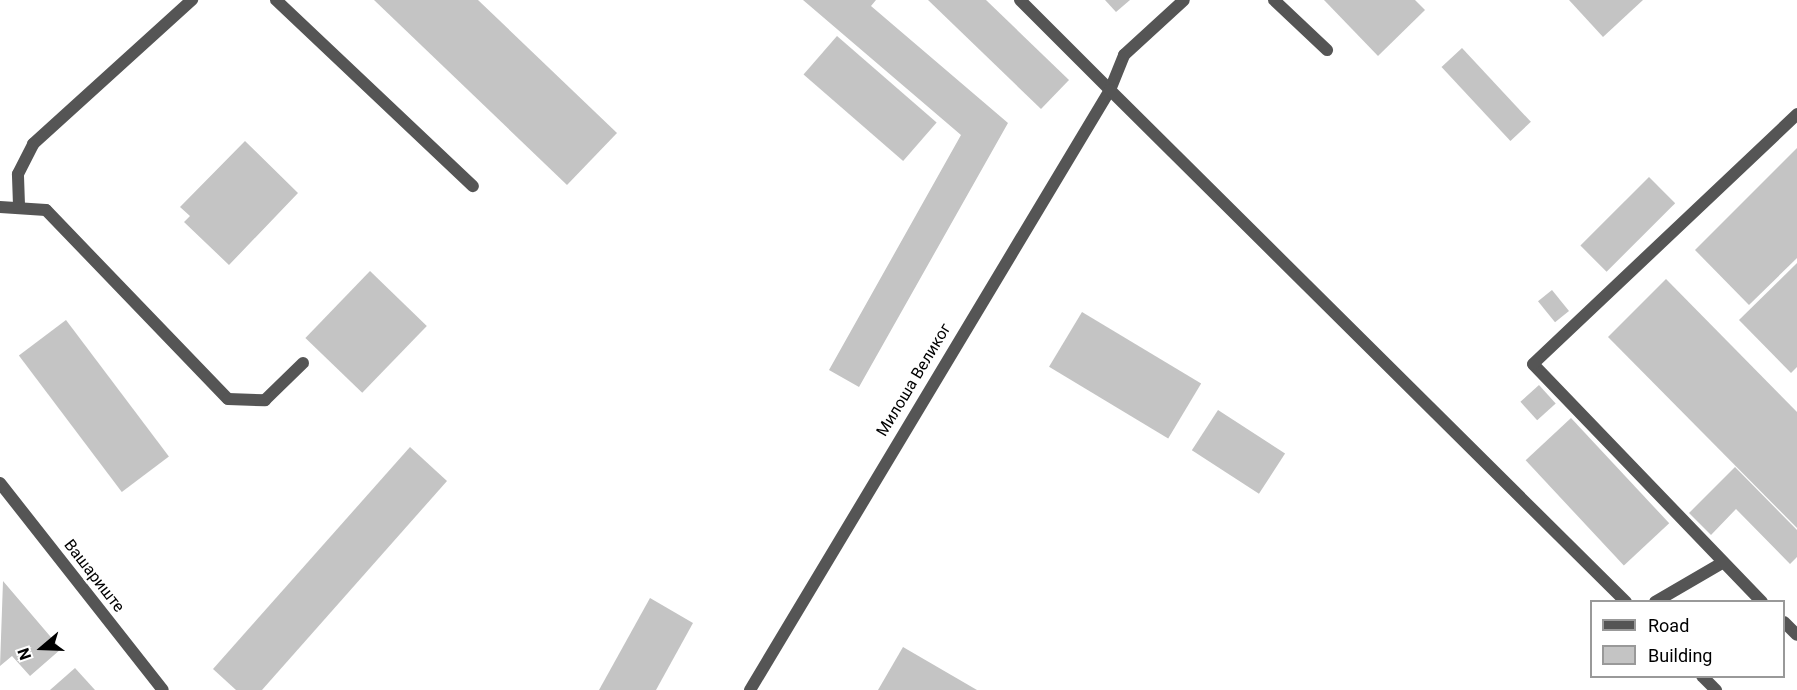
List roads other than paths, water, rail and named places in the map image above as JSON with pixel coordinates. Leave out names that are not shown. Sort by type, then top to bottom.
[{"type":"street","points":[[19,205],[18,174],[33,144],[192,0]]},
{"type":"street","points":[[276,0],[473,186]]},
{"type":"street","points":[[1020,0],[1624,600]]},
{"type":"street","name":"Милоша Великог","points":[[750,690],[1110,90],[1124,55],[1184,0]]},
{"type":"street","points":[[1274,0],[1327,50]]},
{"type":"street","points":[[1760,600],[1722,563],[1533,363],[1797,114]]},
{"type":"street","points":[[0,207],[19,205],[46,210],[228,399],[266,400],[303,363]]},
{"type":"street","name":"Вашариште","points":[[0,483],[162,690]]},
{"type":"street","points":[[1658,600],[1722,563]]},
{"type":"street","points":[[1785,623],[1797,635]]},
{"type":"street","points":[[1704,678],[1716,690]]}]
